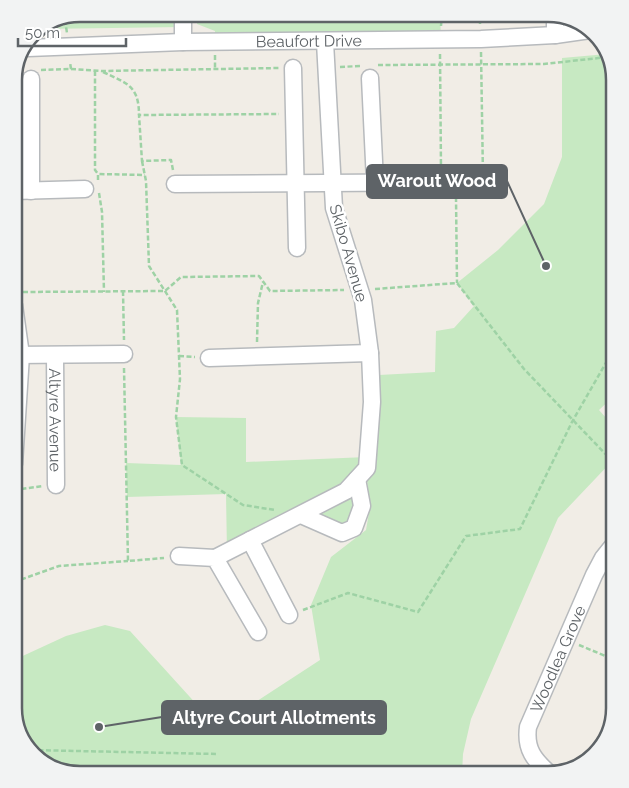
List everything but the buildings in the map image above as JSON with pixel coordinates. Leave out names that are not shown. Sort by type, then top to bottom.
[{"type":"street","points":[[183,23],[183,42]]},
{"type":"street","points":[[555,23],[555,35]]},
{"type":"street","name":"Beaufort Drive","points":[[33,48],[183,42],[325,42],[555,35],[579,32]]},
{"type":"street","name":"Skibo Avenue","points":[[214,558],[346,491],[367,468],[372,402],[370,353],[363,300],[334,208],[331,183],[325,42]]},
{"type":"street","points":[[293,68],[297,248]]},
{"type":"street","points":[[368,70],[375,182]]},
{"type":"street","points":[[31,191],[32,79]]},
{"type":"street","name":"Skibo Avenue","points":[[175,184],[455,182]]},
{"type":"street","points":[[23,191],[94,187]]},
{"type":"street","points":[[209,358],[370,353]]},
{"type":"street","name":"Altyre Avenue","points":[[23,355],[124,354]]},
{"type":"street","name":"Altyre Avenue","points":[[55,356],[56,485]]},
{"type":"street","points":[[301,515],[342,533],[354,528],[362,506],[357,479]]},
{"type":"street","points":[[250,540],[289,615]]},
{"type":"street","name":"Woodlea Grove","points":[[542,766],[528,749],[526,736],[528,727],[594,575],[606,555]]},
{"type":"street","points":[[179,556],[214,558],[258,632]]},
{"type":"path","points":[[326,67],[368,70],[439,65],[577,62],[601,58]]},
{"type":"path","points":[[439,65],[455,182],[457,283],[524,369],[572,422],[606,455]]},
{"type":"path","points":[[455,182],[482,178],[482,65]]},
{"type":"path","points":[[72,69],[101,71],[293,68]]},
{"type":"path","points":[[95,70],[95,170],[98,174],[94,187],[102,212],[104,292]]},
{"type":"path","points":[[101,71],[130,86],[138,96],[142,161],[145,175],[149,266],[177,310],[180,379],[176,417],[182,465],[243,505],[301,515]]},
{"type":"path","points":[[139,115],[295,114]]},
{"type":"path","points":[[142,161],[171,160],[175,184]]},
{"type":"path","points":[[98,174],[145,175]]},
{"type":"path","points":[[23,299],[104,292],[165,291],[181,277],[259,276],[270,291],[360,290],[457,283]]},
{"type":"path","points":[[257,356],[258,303],[263,282]]},
{"type":"path","points":[[123,291],[128,561]]},
{"type":"path","points":[[289,615],[348,593],[418,612],[466,536],[520,529],[572,422],[606,363]]},
{"type":"path","points":[[22,489],[56,485]]},
{"type":"path","points":[[22,579],[59,566],[179,556]]},
{"type":"path","points":[[566,640],[606,656]]},
{"type":"path","points":[[41,750],[217,754]]},
{"type":"green space","points":[[81,23],[183,23],[183,27],[55,29]]},
{"type":"green space","points":[[440,23],[441,40],[215,42],[215,31],[197,24]]},
{"type":"green space","points":[[600,55],[606,73],[606,403],[599,410],[606,418],[606,467],[558,518],[471,719],[463,754],[462,766],[81,766],[62,762],[48,756],[32,740],[26,726],[22,707],[22,656],[66,636],[105,625],[130,631],[209,718],[251,705],[320,660],[311,605],[331,557],[366,530],[370,507],[367,481],[376,466],[379,375],[435,372],[436,331],[454,328],[474,306],[457,283],[498,250],[544,204],[562,157],[562,58]]},
{"type":"green space","points":[[176,417],[246,418],[246,462],[367,457],[354,528],[301,515],[227,552],[226,494],[127,497],[126,463],[181,465]]},
{"type":"place","name":"Warout Wood","points":[[546,266]]},
{"type":"place","name":"Altyre Court Allotments","points":[[99,727]]}]
